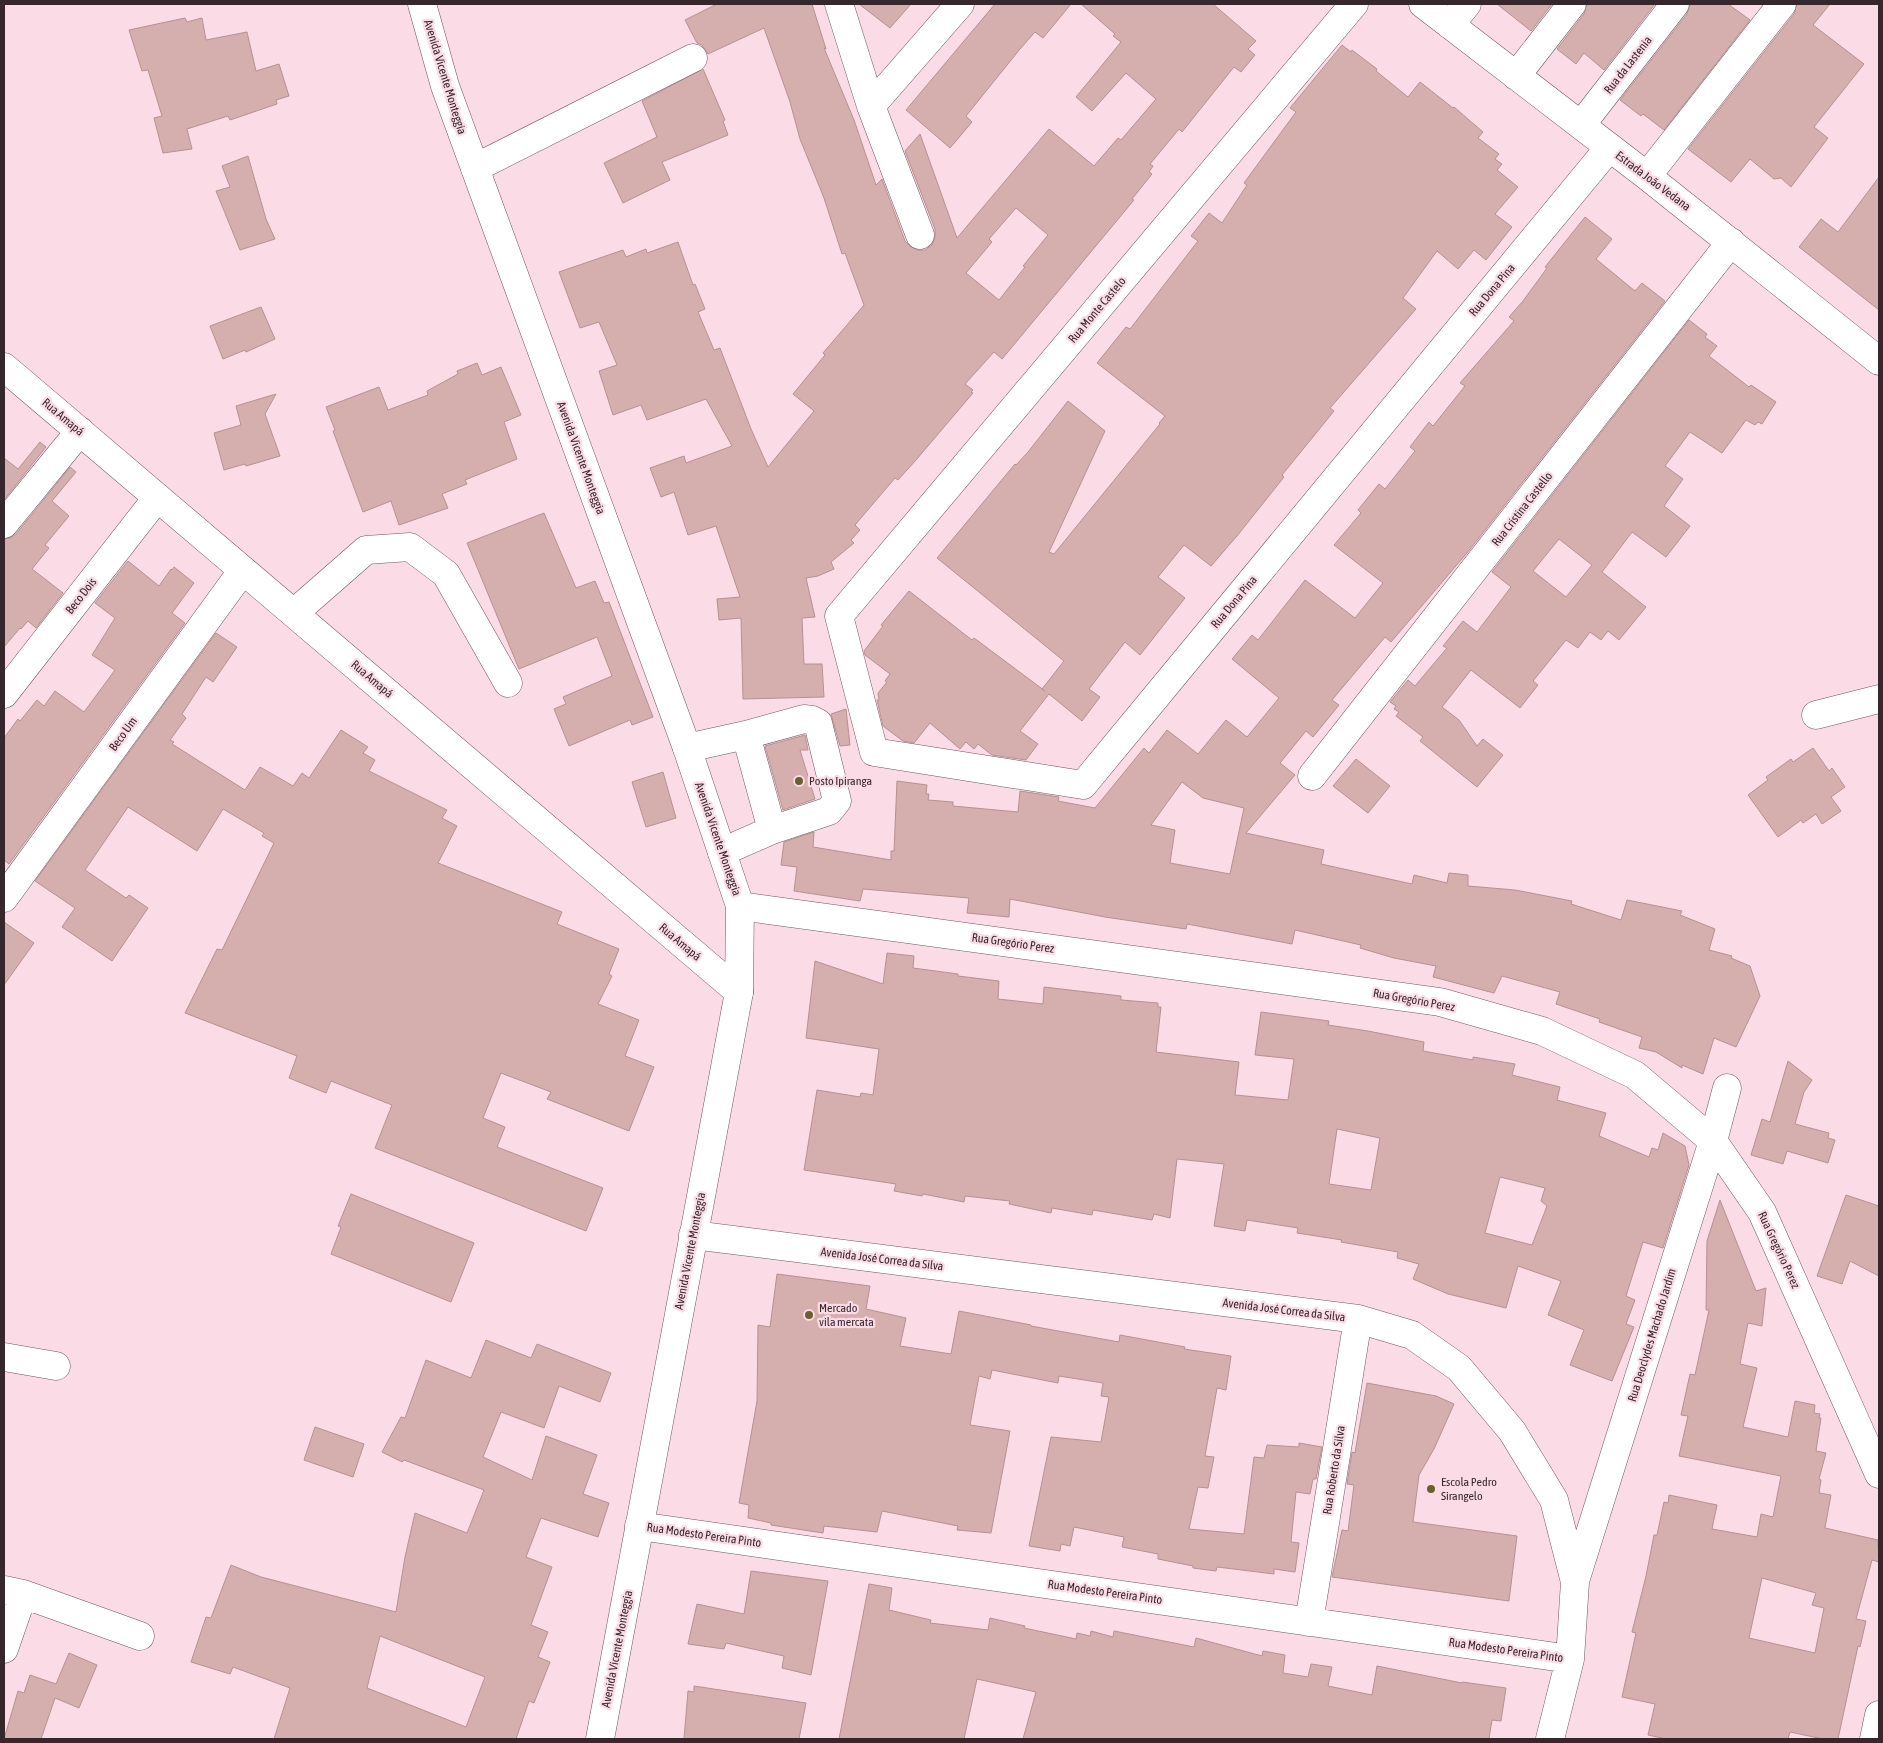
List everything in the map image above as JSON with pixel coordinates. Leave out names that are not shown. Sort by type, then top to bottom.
[{"type":"street","name":"Avenida Vicente Monteggia","points":[[422,4],[445,86],[687,748],[740,906],[739,992],[600,1739]]},
{"type":"street","points":[[839,4],[871,106],[920,235]]},
{"type":"street","points":[[871,106],[960,4]]},
{"type":"street","name":"Rua Monte Castelo","points":[[839,616],[1354,4]]},
{"type":"street","name":"Estrada João Vedana","points":[[1423,4],[1647,176],[1879,361]]},
{"type":"street","points":[[1450,25],[1467,4]]},
{"type":"street","points":[[1516,76],[1572,4]]},
{"type":"street","name":"Rua da Lastenia","points":[[1581,125],[1675,4]]},
{"type":"street","points":[[1647,176],[1782,4]]},
{"type":"street","points":[[475,168],[693,58]]},
{"type":"street","name":"Rua Dona Pina","points":[[839,616],[874,752],[1083,785],[1609,148]]},
{"type":"street","name":"Rua Cristina Castello","points":[[1312,776],[1731,242]]},
{"type":"street","name":"Rua Amapá","points":[[4,367],[739,992]]},
{"type":"street","points":[[4,524],[80,431]]},
{"type":"street","name":"Beco Dois","points":[[4,694],[157,498]]},
{"type":"street","points":[[294,613],[366,550],[410,547],[446,574],[508,683]]},
{"type":"street","name":"Beco Um","points":[[4,898],[243,570]]},
{"type":"street","points":[[1816,715],[1879,699]]},
{"type":"street","points":[[687,748],[746,735],[804,719],[818,723],[836,801],[829,811],[772,830],[722,852]]},
{"type":"street","points":[[746,735],[772,830]]},
{"type":"street","name":"Rua Gregório Perez","points":[[740,906],[1440,1002],[1542,1031],[1635,1075],[1713,1141],[1762,1212],[1879,1474]]},
{"type":"street","name":"Rua Deoclydes Machado Jardim","points":[[1575,1582],[1713,1141],[1727,1088]]},
{"type":"street","name":"Avenida José Correa da Silva","points":[[693,1235],[1358,1319],[1412,1335],[1459,1368],[1512,1431],[1554,1500],[1575,1582],[1570,1659],[1550,1739]]},
{"type":"street","name":"Rua Roberto da Silva","points":[[1309,1622],[1358,1319]]},
{"type":"street","points":[[4,1357],[56,1366]]},
{"type":"street","name":"Rua Modesto Pereira Pinto","points":[[640,1526],[1570,1659]]},
{"type":"street","points":[[4,1649],[13,1592],[140,1636]]},
{"type":"street","points":[[1874,1739],[1879,1715]]},
{"type":"building","points":[[717,4],[812,4],[826,49],[824,48],[854,120],[876,185],[882,179],[905,241],[911,247],[918,250],[925,250],[932,245],[935,237],[935,229],[905,151],[920,134],[957,238],[1049,129],[1094,166],[1118,138],[1121,140],[1156,99],[1126,73],[1092,111],[1076,97],[1121,42],[1113,36],[1115,34],[1081,4],[1213,4],[1256,41],[1248,49],[1255,55],[1241,72],[1234,67],[1182,132],[1179,129],[1150,164],[1153,166],[1149,172],[1152,174],[1132,199],[1134,200],[1002,359],[994,352],[965,384],[973,390],[971,392],[973,393],[916,460],[898,480],[895,478],[855,525],[860,530],[851,540],[854,543],[831,562],[834,569],[818,576],[806,578],[815,617],[802,618],[804,664],[822,664],[824,697],[743,699],[741,618],[719,620],[717,599],[740,597],[716,526],[688,535],[674,492],[661,497],[650,468],[684,456],[686,463],[732,446],[706,399],[647,420],[641,405],[613,415],[599,371],[617,365],[599,322],[580,328],[559,272],[623,250],[626,257],[646,249],[647,253],[678,242],[693,285],[695,284],[705,309],[698,312],[714,350],[720,348],[751,429],[768,467],[814,411],[793,394],[825,355],[823,353],[864,305],[845,253],[842,254],[824,198],[800,139],[790,102],[764,28],[708,54],[702,45],[697,43],[685,20]],"holes":[[[1016,208],[1048,235],[999,300],[966,273],[992,242],[989,239]]]},
{"type":"building","points":[[859,4],[911,4],[890,28]]},
{"type":"building","points":[[995,4],[1071,4],[1043,38],[1035,32],[1020,49],[966,116],[972,122],[950,148],[906,110]]},
{"type":"building","points":[[1497,4],[1552,4],[1531,31]]},
{"type":"building","points":[[1587,4],[1655,4],[1604,70],[1584,53],[1576,64],[1557,49],[1584,14]]},
{"type":"building","points":[[1690,4],[1728,4],[1750,20],[1664,130],[1620,100],[1687,14]]},
{"type":"building","points":[[1797,4],[1830,4],[1813,25],[1864,64],[1814,127],[1828,138],[1791,187],[1781,178],[1774,179],[1750,159],[1731,182],[1688,149],[1794,14]]},
{"type":"building","points":[[185,18],[187,22],[202,18],[206,40],[247,32],[256,71],[279,64],[289,96],[276,100],[277,104],[230,120],[228,116],[187,129],[192,149],[163,153],[154,118],[162,116],[148,70],[142,71],[129,30]]},
{"type":"building","points":[[1342,45],[1351,52],[1352,50],[1377,69],[1376,71],[1408,97],[1420,82],[1454,107],[1483,132],[1478,138],[1499,154],[1495,159],[1502,164],[1497,170],[1518,187],[1495,214],[1512,227],[1486,260],[1474,250],[1458,269],[1437,251],[1403,298],[1416,309],[1330,408],[1334,411],[1282,475],[1284,477],[1237,536],[1211,566],[1184,545],[1158,577],[1185,598],[1140,655],[1125,642],[1089,689],[1100,697],[1082,721],[1049,694],[1020,731],[1038,744],[1026,760],[992,755],[978,744],[974,749],[966,742],[960,749],[930,723],[914,743],[903,741],[883,726],[877,700],[879,700],[878,693],[887,682],[885,681],[890,674],[865,655],[864,651],[883,626],[881,625],[909,591],[972,640],[974,638],[1042,689],[1064,661],[937,558],[1015,464],[1028,452],[1068,401],[1105,431],[1049,552],[1054,554],[1160,424],[1165,416],[1097,363],[1126,327],[1130,329],[1198,241],[1191,236],[1209,213],[1222,223],[1247,185],[1244,183],[1296,112],[1290,108]]},
{"type":"building","points":[[703,69],[725,120],[723,121],[728,135],[662,162],[670,180],[623,203],[604,163],[657,137],[642,101]]},
{"type":"building","points":[[248,156],[266,219],[275,239],[240,250],[216,191],[230,187],[222,166]]},
{"type":"building","points":[[1879,177],[1879,310],[1799,247],[1821,219],[1838,232]]},
{"type":"building","points":[[1585,217],[1612,239],[1596,259],[1635,291],[1642,283],[1665,301],[1467,553],[1391,642],[1385,637],[1332,700],[1339,705],[1313,737],[1306,731],[1280,763],[1295,775],[1246,833],[1324,850],[1321,864],[1412,884],[1414,875],[1447,883],[1449,873],[1468,875],[1468,886],[1515,890],[1572,901],[1571,904],[1621,920],[1627,900],[1682,911],[1680,915],[1715,929],[1709,950],[1732,956],[1731,958],[1750,966],[1760,996],[1736,1047],[1714,1038],[1703,1074],[1682,1065],[1682,1068],[1656,1052],[1639,1048],[1642,1037],[1599,1022],[1600,1019],[1556,1004],[1560,992],[1502,976],[1494,993],[1433,977],[1436,966],[1394,958],[1360,948],[1361,945],[1295,930],[1292,944],[1187,924],[1186,929],[1105,917],[1010,899],[1009,917],[967,913],[969,898],[863,889],[860,901],[794,891],[797,867],[781,865],[784,842],[814,832],[813,847],[891,860],[891,851],[894,851],[897,781],[927,785],[926,794],[929,794],[928,800],[953,802],[953,806],[1018,812],[1020,791],[1059,797],[1058,801],[1095,808],[1144,748],[1149,753],[1167,730],[1198,754],[1226,720],[1247,737],[1279,698],[1232,659],[1252,635],[1258,640],[1305,580],[1355,618],[1383,583],[1334,545],[1361,513],[1358,510],[1379,484],[1385,489],[1415,451],[1410,447],[1429,422],[1433,426],[1465,386],[1460,383],[1514,321],[1509,317],[1547,268],[1545,267]],"holes":[[[1182,782],[1203,798],[1244,808],[1230,874],[1170,863],[1175,830],[1151,825]]]},
{"type":"building","points":[[261,307],[275,339],[246,352],[245,350],[223,359],[210,326]]},
{"type":"building","points":[[1689,320],[1707,334],[1705,337],[1717,346],[1709,356],[1749,387],[1751,385],[1776,402],[1762,424],[1758,422],[1755,425],[1746,420],[1722,453],[1690,432],[1665,466],[1683,479],[1664,506],[1690,526],[1666,557],[1632,532],[1602,572],[1646,607],[1619,640],[1608,631],[1601,640],[1590,632],[1578,648],[1566,640],[1533,681],[1538,685],[1520,708],[1471,670],[1442,707],[1459,720],[1477,746],[1483,739],[1503,755],[1477,787],[1420,741],[1423,737],[1396,716],[1399,712],[1394,709],[1396,706],[1390,702],[1408,680],[1415,686],[1447,648],[1443,646],[1463,621],[1477,632],[1511,587],[1492,572]],"holes":[[[1559,539],[1592,565],[1566,597],[1533,571]]]},
{"type":"building","points":[[477,363],[482,375],[501,367],[521,415],[504,422],[517,459],[465,480],[467,484],[442,494],[448,508],[399,525],[391,501],[363,512],[326,407],[379,387],[388,410],[428,395],[427,391],[458,374],[457,371]]},
{"type":"building","points":[[276,394],[265,414],[280,456],[224,470],[214,433],[241,425],[236,406]]},
{"type":"building","points":[[40,442],[46,447],[4,500],[4,458],[18,469]]},
{"type":"building","points":[[70,467],[76,472],[52,501],[69,516],[45,545],[49,548],[32,569],[63,593],[36,628],[28,621],[4,647],[4,539],[16,534]]},
{"type":"building","points":[[544,513],[576,588],[595,581],[604,603],[609,602],[653,717],[632,725],[630,720],[569,746],[554,709],[566,704],[563,697],[612,676],[597,637],[519,669],[467,543]]},
{"type":"building","points":[[128,561],[159,586],[174,567],[194,583],[172,613],[185,623],[9,864],[4,860],[4,738],[18,719],[20,721],[37,700],[44,706],[55,691],[84,712],[115,670],[92,655],[115,618],[95,603]]},
{"type":"building","points":[[216,633],[237,647],[213,682],[206,677],[182,714],[186,718],[170,740],[174,742],[172,744],[245,790],[260,767],[293,786],[302,773],[309,778],[341,730],[368,747],[363,753],[375,760],[369,771],[447,810],[442,818],[457,826],[438,863],[562,912],[557,924],[619,949],[609,974],[612,976],[598,1004],[639,1020],[625,1056],[654,1067],[629,1131],[547,1099],[551,1092],[501,1073],[483,1118],[505,1127],[497,1147],[603,1188],[586,1231],[375,1148],[392,1105],[331,1081],[326,1093],[289,1078],[297,1056],[185,1013],[217,949],[222,950],[274,843],[262,836],[264,833],[223,809],[197,851],[128,807],[85,870],[126,898],[129,895],[148,908],[112,961],[62,927],[75,908],[35,881]]},
{"type":"building","points":[[846,709],[850,745],[840,746],[831,714]]},
{"type":"building","points":[[805,735],[808,750],[800,750],[815,799],[783,810],[765,746]]},
{"type":"building","points":[[1813,748],[1829,771],[1832,768],[1845,787],[1831,797],[1841,811],[1822,824],[1816,814],[1803,823],[1801,820],[1778,837],[1748,795],[1768,780],[1766,777],[1791,759],[1793,762]]},
{"type":"building","points":[[1356,759],[1390,786],[1368,813],[1333,786]]},
{"type":"building","points":[[663,772],[676,818],[646,827],[632,782]]},
{"type":"building","points":[[4,922],[34,943],[4,985]]},
{"type":"building","points":[[887,953],[914,956],[913,968],[999,981],[998,999],[1043,1004],[1044,987],[1121,996],[1121,1000],[1158,1003],[1158,1007],[1161,1007],[1156,1052],[1239,1062],[1235,1095],[1288,1100],[1294,1059],[1255,1055],[1261,1012],[1329,1021],[1328,1025],[1424,1042],[1423,1051],[1473,1060],[1473,1057],[1515,1064],[1512,1075],[1560,1087],[1557,1100],[1606,1113],[1599,1136],[1649,1157],[1652,1148],[1658,1150],[1663,1133],[1685,1146],[1689,1165],[1663,1248],[1643,1242],[1626,1296],[1635,1300],[1626,1324],[1634,1327],[1612,1381],[1570,1365],[1584,1330],[1548,1315],[1561,1281],[1518,1266],[1506,1308],[1448,1294],[1413,1279],[1419,1264],[1397,1258],[1398,1252],[1297,1233],[1298,1228],[1247,1220],[1245,1231],[1214,1226],[1224,1164],[1177,1159],[1170,1218],[1154,1214],[1152,1220],[1093,1210],[1092,1215],[1052,1208],[1051,1213],[1009,1204],[1010,1201],[965,1196],[964,1202],[923,1194],[922,1196],[894,1191],[896,1184],[804,1170],[817,1090],[860,1097],[861,1093],[873,1095],[879,1049],[806,1038],[815,961],[883,984]],"holes":[[[1337,1129],[1380,1138],[1371,1190],[1329,1184]],[[1500,1177],[1545,1188],[1541,1201],[1547,1206],[1532,1245],[1485,1233]]]},
{"type":"building","points":[[1788,1061],[1812,1080],[1804,1092],[1795,1124],[1829,1133],[1828,1138],[1835,1140],[1828,1163],[1787,1151],[1783,1164],[1751,1155],[1762,1119],[1770,1122]]},
{"type":"building","points":[[351,1194],[474,1243],[451,1302],[331,1254],[341,1227],[338,1226]]},
{"type":"building","points":[[1846,1195],[1879,1206],[1879,1276],[1850,1261],[1842,1284],[1817,1276]]},
{"type":"building","points":[[1720,1200],[1756,1291],[1766,1288],[1762,1326],[1748,1323],[1740,1364],[1757,1368],[1743,1427],[1788,1437],[1795,1401],[1815,1405],[1814,1413],[1820,1414],[1819,1418],[1821,1418],[1816,1451],[1826,1453],[1819,1479],[1821,1480],[1819,1493],[1831,1495],[1825,1528],[1878,1540],[1879,1562],[1872,1560],[1856,1619],[1866,1621],[1860,1647],[1858,1646],[1838,1739],[1823,1739],[1790,1732],[1788,1739],[1666,1739],[1648,1735],[1655,1704],[1622,1697],[1636,1633],[1632,1632],[1654,1535],[1657,1535],[1664,1502],[1668,1503],[1669,1495],[1717,1505],[1712,1529],[1757,1537],[1761,1514],[1773,1517],[1781,1476],[1679,1456],[1688,1416],[1681,1415],[1690,1374],[1695,1375],[1709,1310],[1706,1310],[1707,1241]],"holes":[[[1762,1578],[1816,1593],[1812,1605],[1824,1608],[1815,1653],[1749,1638]]]},
{"type":"building","points":[[777,1274],[870,1286],[866,1309],[906,1318],[900,1346],[951,1354],[959,1311],[1119,1342],[1120,1335],[1185,1347],[1184,1349],[1231,1356],[1226,1390],[1217,1388],[1205,1456],[1214,1457],[1208,1488],[1198,1487],[1189,1529],[1244,1534],[1254,1457],[1264,1458],[1267,1445],[1299,1447],[1299,1443],[1322,1447],[1316,1479],[1313,1479],[1310,1494],[1296,1492],[1291,1542],[1299,1543],[1295,1572],[1274,1569],[1274,1574],[1217,1567],[1216,1571],[1193,1568],[1193,1566],[1158,1559],[1158,1554],[1122,1547],[1124,1537],[1074,1527],[1070,1546],[1061,1544],[1060,1551],[1029,1546],[1051,1437],[1101,1442],[1109,1397],[1101,1396],[1103,1383],[1059,1376],[1058,1383],[992,1370],[990,1379],[979,1376],[970,1425],[1010,1431],[991,1533],[957,1530],[958,1526],[882,1511],[877,1532],[824,1526],[823,1533],[771,1525],[771,1523],[748,1518],[749,1505],[739,1503],[757,1401],[758,1325],[770,1327]]},
{"type":"building","points":[[486,1340],[531,1358],[537,1344],[611,1373],[600,1402],[559,1386],[544,1428],[501,1412],[483,1457],[532,1480],[546,1436],[597,1455],[583,1494],[609,1503],[598,1537],[541,1518],[526,1557],[552,1567],[531,1625],[548,1632],[538,1657],[550,1662],[534,1703],[529,1701],[516,1739],[274,1739],[290,1688],[233,1667],[230,1674],[191,1662],[206,1617],[211,1618],[231,1565],[261,1577],[396,1612],[405,1557],[415,1513],[467,1533],[484,1490],[404,1460],[402,1462],[382,1452],[401,1417],[405,1418],[426,1360],[471,1378]],"holes":[[[380,1636],[485,1677],[466,1727],[367,1688]]]},
{"type":"building","points":[[1367,1383],[1436,1396],[1454,1404],[1434,1449],[1419,1475],[1413,1522],[1517,1536],[1509,1601],[1332,1577],[1342,1530],[1348,1531],[1354,1485],[1347,1484],[1352,1452],[1355,1453]]},
{"type":"building","points":[[315,1427],[364,1444],[353,1477],[304,1460]]},
{"type":"building","points":[[751,1571],[828,1581],[811,1675],[782,1668],[784,1656],[726,1643],[724,1649],[688,1644],[697,1604],[744,1614]]},
{"type":"building","points":[[869,1584],[892,1588],[889,1610],[931,1620],[930,1623],[988,1630],[990,1618],[1025,1626],[1024,1628],[1076,1639],[1077,1633],[1090,1636],[1091,1631],[1113,1637],[1114,1631],[1194,1647],[1196,1638],[1262,1656],[1263,1651],[1285,1655],[1283,1673],[1308,1677],[1311,1664],[1332,1667],[1328,1686],[1372,1695],[1377,1666],[1462,1683],[1506,1688],[1501,1721],[1492,1720],[1489,1739],[1023,1739],[1036,1692],[977,1679],[964,1739],[839,1739]]},
{"type":"building","points":[[69,1653],[97,1665],[79,1708],[55,1698],[41,1739],[4,1739],[18,1691],[24,1693],[30,1675],[56,1684]]},
{"type":"building","points":[[694,1686],[806,1703],[799,1739],[684,1739],[688,1691],[694,1692]]},
{"type":"place","name":"Posto Ipiranga","points":[[799,781]]},
{"type":"place","name":"Mercado vila mercata","points":[[809,1315]]},
{"type":"place","name":"Escola Pedro Sirangelo","points":[[1431,1489]]}]
